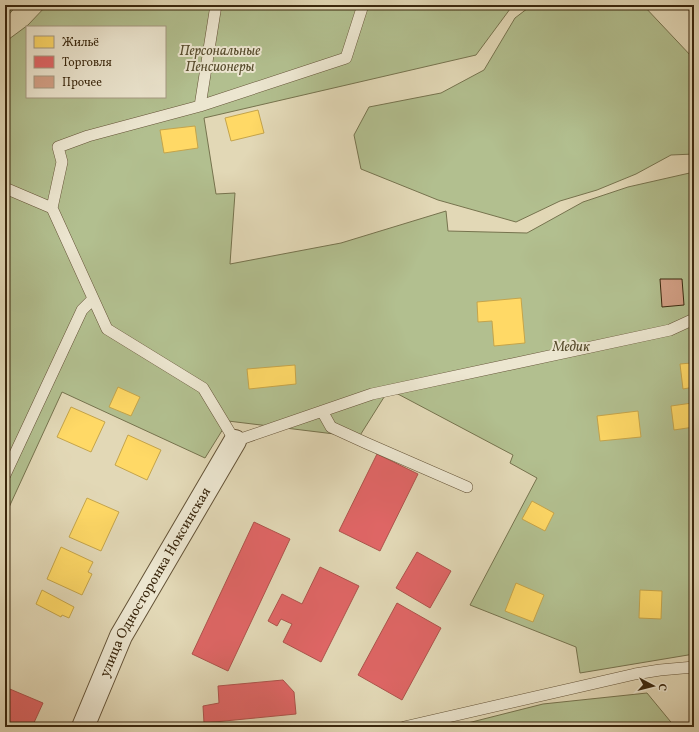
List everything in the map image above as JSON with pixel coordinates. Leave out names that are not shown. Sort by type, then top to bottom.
[{"type":"street","name":"улица Односторонка Ноксинская","points":[[83,727],[121,636],[235,440]]},
{"type":"lane","points":[[200,106],[216,5]]},
{"type":"lane","points":[[362,5],[346,58],[200,106],[88,136],[58,148],[62,162],[52,208],[107,330],[203,388],[235,440],[372,394],[670,330],[694,319]]},
{"type":"lane","points":[[5,188],[52,208]]},
{"type":"lane","points":[[5,475],[82,310],[93,299]]},
{"type":"lane","points":[[322,411],[331,427],[467,487]]},
{"type":"lane","points":[[404,727],[635,674],[694,667]]},
{"type":"green space","points":[[5,5],[17,5],[5,19]]},
{"type":"green space","name":"Медик","points":[[47,5],[513,5],[476,55],[204,118],[216,194],[235,193],[230,264],[341,243],[446,211],[448,231],[527,233],[583,202],[628,187],[694,172],[694,654],[580,673],[576,647],[470,605],[537,478],[510,463],[513,455],[396,393],[386,394],[359,437],[228,421],[205,458],[62,392],[5,516],[5,42],[26,26],[26,98],[166,98],[166,26],[27,26]]},
{"type":"green space","points":[[532,5],[643,5],[692,57],[694,57],[694,154],[671,155],[636,174],[597,190],[560,201],[516,222],[438,200],[361,169],[354,135],[369,107],[441,93],[484,70],[515,18]]},
{"type":"green space","points":[[687,5],[694,5],[694,22]]},
{"type":"green space","points":[[647,693],[675,727],[452,727],[543,704]]},
{"type":"building: Жильё","points":[[258,110],[264,133],[231,141],[225,118]]},
{"type":"building: Жильё","points":[[195,126],[198,148],[164,153],[160,130]]},
{"type":"building: Жильё","points":[[521,298],[525,343],[494,346],[492,321],[478,322],[477,302]]},
{"type":"building: Жильё","points":[[694,357],[694,387],[683,389],[680,364],[691,363],[690,358]]},
{"type":"building: Жильё","points":[[295,365],[296,384],[249,389],[247,369]]},
{"type":"building: Жильё","points":[[118,387],[140,397],[131,416],[109,407]]},
{"type":"building: Жильё","points":[[692,403],[692,407],[694,406],[694,427],[674,430],[671,406]]},
{"type":"building: Жильё","points":[[71,407],[105,422],[91,452],[57,437]]},
{"type":"building: Жильё","points":[[638,411],[641,437],[600,441],[597,416]]},
{"type":"building: Жильё","points":[[128,435],[161,450],[147,480],[115,465]]},
{"type":"building: Жильё","points":[[87,498],[119,512],[101,551],[69,537]]},
{"type":"building: Жильё","points":[[532,501],[554,513],[545,531],[522,519]]},
{"type":"building: Жильё","points":[[61,547],[93,562],[88,572],[92,574],[82,595],[47,579]]},
{"type":"building: Жильё","points":[[516,583],[544,595],[533,622],[505,611]]},
{"type":"building: Жильё","points":[[42,590],[74,607],[69,618],[62,615],[61,617],[36,604]]},
{"type":"building: Жильё","points":[[640,590],[662,591],[661,619],[639,618]]},
{"type":"building: Торговля","points":[[377,454],[418,474],[380,551],[339,531]]},
{"type":"building: Торговля","points":[[254,522],[290,539],[228,671],[192,654]]},
{"type":"building: Торговля","points":[[417,552],[451,571],[430,608],[396,588]]},
{"type":"building: Торговля","points":[[320,567],[359,586],[321,662],[283,642],[292,624],[281,619],[277,626],[268,621],[282,594],[302,604]]},
{"type":"building: Торговля","points":[[397,603],[441,628],[402,700],[358,675]]},
{"type":"building: Торговля","points":[[283,680],[294,692],[296,714],[204,723],[203,706],[219,703],[218,686]]},
{"type":"building: Торговля","points":[[5,687],[43,703],[32,727],[5,727]]},
{"type":"building: Прочее","points":[[660,279],[682,279],[684,305],[662,307]]},
{"type":"park label","name":"Персональные Пенсионеры","points":[[220,60]]}]
